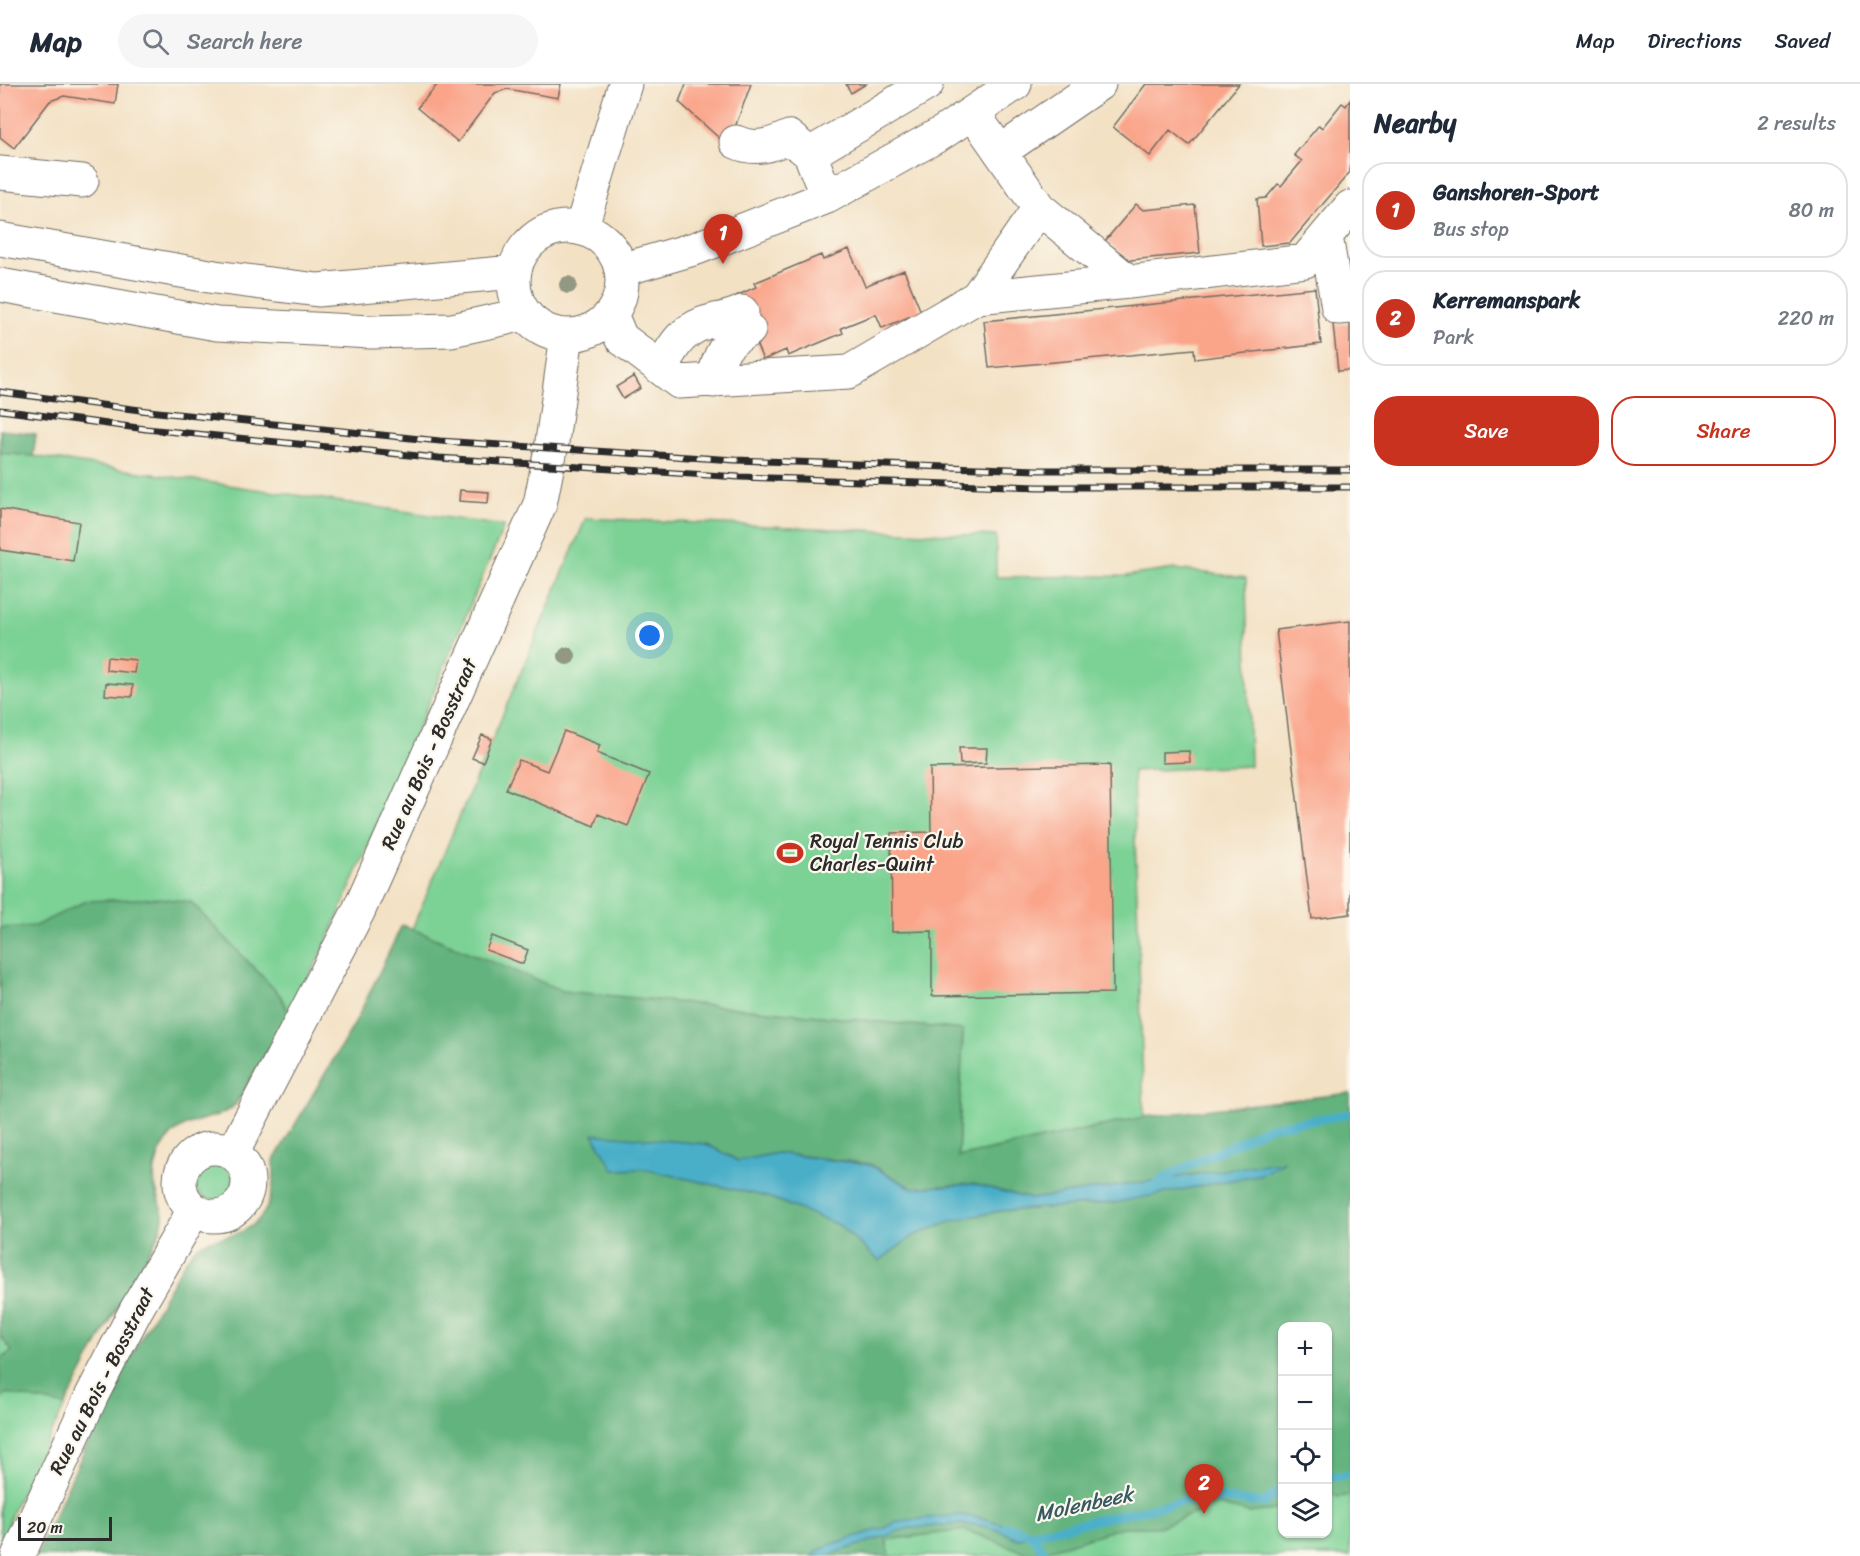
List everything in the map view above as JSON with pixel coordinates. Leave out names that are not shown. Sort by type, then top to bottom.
[{"type":"street","points":[[581,229],[625,84]]},
{"type":"street","points":[[810,153],[927,84]]},
{"type":"street","points":[[621,270],[697,248],[827,197],[942,133],[1015,84]]},
{"type":"street","points":[[1000,152],[1099,84]]},
{"type":"street","points":[[973,113],[1039,208],[1129,282]]},
{"type":"street","points":[[736,142],[751,147],[763,147],[776,144],[789,137],[810,153],[827,197]]},
{"type":"street","points":[[0,173],[82,181]]},
{"type":"street","points":[[611,314],[621,338],[679,382],[849,372],[977,297],[1305,261],[1350,207]]},
{"type":"street","points":[[977,297],[1039,208]]},
{"type":"street","points":[[567,227],[581,229],[600,237],[614,252],[621,270],[620,296],[611,314],[602,323],[586,332],[567,335],[544,330],[525,314],[516,294],[514,272],[519,257],[538,235],[552,229],[567,227]]},
{"type":"street","points":[[1326,236],[1338,308],[1350,306]]},
{"type":"street","points":[[0,239],[215,277],[318,290],[514,272]]},
{"type":"street","points":[[0,285],[217,324],[371,332],[452,330],[525,314]]},
{"type":"street","points":[[661,368],[680,337],[690,328],[731,317],[745,321],[720,355],[713,381]]},
{"type":"street","name":"Rue au Bois - Bosstraat","points":[[232,1152],[358,912],[540,504],[551,449],[567,335]]},
{"type":"street","points":[[214,1147],[232,1152],[246,1167],[249,1180],[246,1196],[233,1211],[223,1215],[209,1216],[194,1210],[184,1199],[179,1178],[185,1162],[190,1155],[214,1147]]},
{"type":"street","name":"Rue au Bois - Bosstraat","points":[[18,1556],[92,1395],[136,1310],[194,1210]]},
{"type":"green space","points":[[0,430],[36,434],[33,456],[504,526],[324,949],[239,1100],[225,1112],[184,1125],[172,1135],[159,1154],[154,1177],[163,1216],[157,1238],[86,1364],[15,1505],[0,1545]]},
{"type":"green space","points":[[0,430],[36,434],[33,456],[0,453]]},
{"type":"green space","name":"Royal Tennis Club Charles-Quint","points":[[586,518],[996,536],[996,577],[1126,576],[1175,569],[1246,578],[1250,766],[1133,771],[1144,1117],[958,1157],[963,1030],[563,991],[412,929]]},
{"type":"green space","points":[[159,898],[191,902],[280,995],[289,1014],[235,1105],[220,1114],[179,1129],[163,1146],[154,1175],[155,1189],[163,1216],[157,1238],[109,1321],[65,1406],[6,1393],[0,1401],[0,1360],[12,1351],[0,1336],[0,928],[35,926],[86,901]]},
{"type":"green space","points":[[402,925],[563,991],[963,1030],[958,1157],[1144,1117],[1350,1093],[1350,1495],[1338,1497],[1332,1494],[1332,1322],[1278,1322],[1278,1509],[1249,1513],[1217,1505],[1158,1527],[1123,1527],[1032,1555],[965,1530],[886,1540],[890,1556],[36,1556],[107,1404],[176,1276],[195,1248],[210,1240],[244,1231],[262,1216],[271,1196],[274,1160],[355,1023]],"holes":[[[706,1144],[738,1161],[778,1153],[870,1164],[912,1188],[973,1184],[1031,1199],[1282,1162],[1114,1203],[1000,1211],[953,1220],[913,1236],[879,1261],[839,1225],[768,1197],[644,1169],[614,1170]]]},
{"type":"green space","points":[[214,1160],[222,1161],[228,1166],[233,1172],[233,1188],[228,1194],[222,1199],[214,1200],[206,1199],[200,1194],[195,1188],[194,1180],[195,1172],[200,1166],[206,1161]]},
{"type":"green space","points":[[1332,1475],[1350,1475],[1350,1556],[890,1556],[886,1540],[1278,1487],[1278,1538],[1332,1538]]},
{"type":"water","points":[[593,1134],[706,1144],[738,1161],[777,1153],[870,1165],[912,1188],[973,1184],[1031,1199],[1284,1161],[1263,1174],[1114,1203],[1000,1211],[953,1220],[913,1236],[879,1261],[839,1225],[768,1197],[644,1169],[614,1170]]},
{"type":"water","points":[[959,1515],[994,1521],[1028,1535],[1018,1539],[994,1529],[973,1525],[912,1528],[826,1556],[813,1556],[831,1544],[887,1527],[897,1521]]},
{"type":"building","points":[[0,84],[118,84],[115,104],[64,96],[50,101],[14,148],[0,137]]},
{"type":"building","points":[[438,84],[561,84],[558,98],[507,89],[495,93],[458,142],[417,108]]},
{"type":"building","points":[[686,84],[751,84],[728,146],[679,102]]},
{"type":"building","points":[[846,84],[866,84],[851,93]]},
{"type":"building","points":[[1146,84],[1239,84],[1189,145],[1170,130],[1150,156],[1113,127]]},
{"type":"building","points":[[1350,100],[1350,172],[1290,243],[1261,246],[1257,199],[1266,198],[1278,184],[1281,186],[1302,161],[1294,155],[1319,125],[1322,128],[1342,103],[1346,106]]},
{"type":"building","points":[[1136,204],[1143,210],[1195,205],[1200,253],[1130,260],[1105,241]]},
{"type":"building","points":[[849,249],[865,286],[904,270],[921,312],[882,328],[876,314],[841,328],[843,333],[788,356],[786,350],[763,360],[736,296],[756,287],[754,283],[821,255],[823,260]]},
{"type":"building","points":[[1315,288],[1321,344],[1195,359],[1194,349],[989,368],[984,321]]},
{"type":"building","points":[[1350,323],[1350,370],[1338,371],[1333,324]]},
{"type":"building","points":[[634,376],[641,388],[623,399],[616,387]]},
{"type":"building","points":[[460,490],[489,492],[488,503],[459,501]]},
{"type":"building","points":[[0,509],[79,522],[73,561],[0,550]]},
{"type":"building","points":[[1350,621],[1350,914],[1312,919],[1276,630]]},
{"type":"building","points":[[107,657],[136,660],[134,673],[106,670]]},
{"type":"building","points":[[106,683],[133,685],[132,697],[105,695]]},
{"type":"building","points":[[564,731],[600,745],[597,753],[649,774],[628,826],[598,814],[594,826],[506,789],[519,760],[547,771]]},
{"type":"building","points":[[482,735],[492,739],[483,762],[472,758]]},
{"type":"building","points":[[959,748],[987,748],[986,763],[960,764]]},
{"type":"building","points":[[1189,751],[1190,762],[1162,763],[1162,752]]},
{"type":"building","points":[[1110,765],[1113,993],[932,996],[932,931],[892,932],[891,833],[931,832],[930,768]]},
{"type":"building","points":[[492,936],[528,950],[523,964],[486,950]]},
{"type":"waterway","points":[[1160,1180],[1269,1127],[1350,1114]]},
{"type":"waterway","name":"Molenbeek","points":[[1332,1477],[1350,1475]]},
{"type":"waterway","name":"Molenbeek","points":[[1006,1526],[1031,1534],[1203,1497],[1264,1503],[1278,1491]]},
{"type":"waterway","points":[[1031,1534],[1047,1556]]},
{"type":"railway","points":[[0,392],[148,411],[440,441],[735,460],[1038,470],[1350,470]]},
{"type":"railway","points":[[0,410],[146,429],[439,458],[739,477],[1038,487],[1350,487]]},
{"type":"place","name":"Ganshoren-Sport","points":[[723,264]]},
{"type":"place","name":"Royal Tennis Club Charles-Quint","points":[[790,853]]},
{"type":"place","name":"Kerremanspark","points":[[1204,1514]]}]
